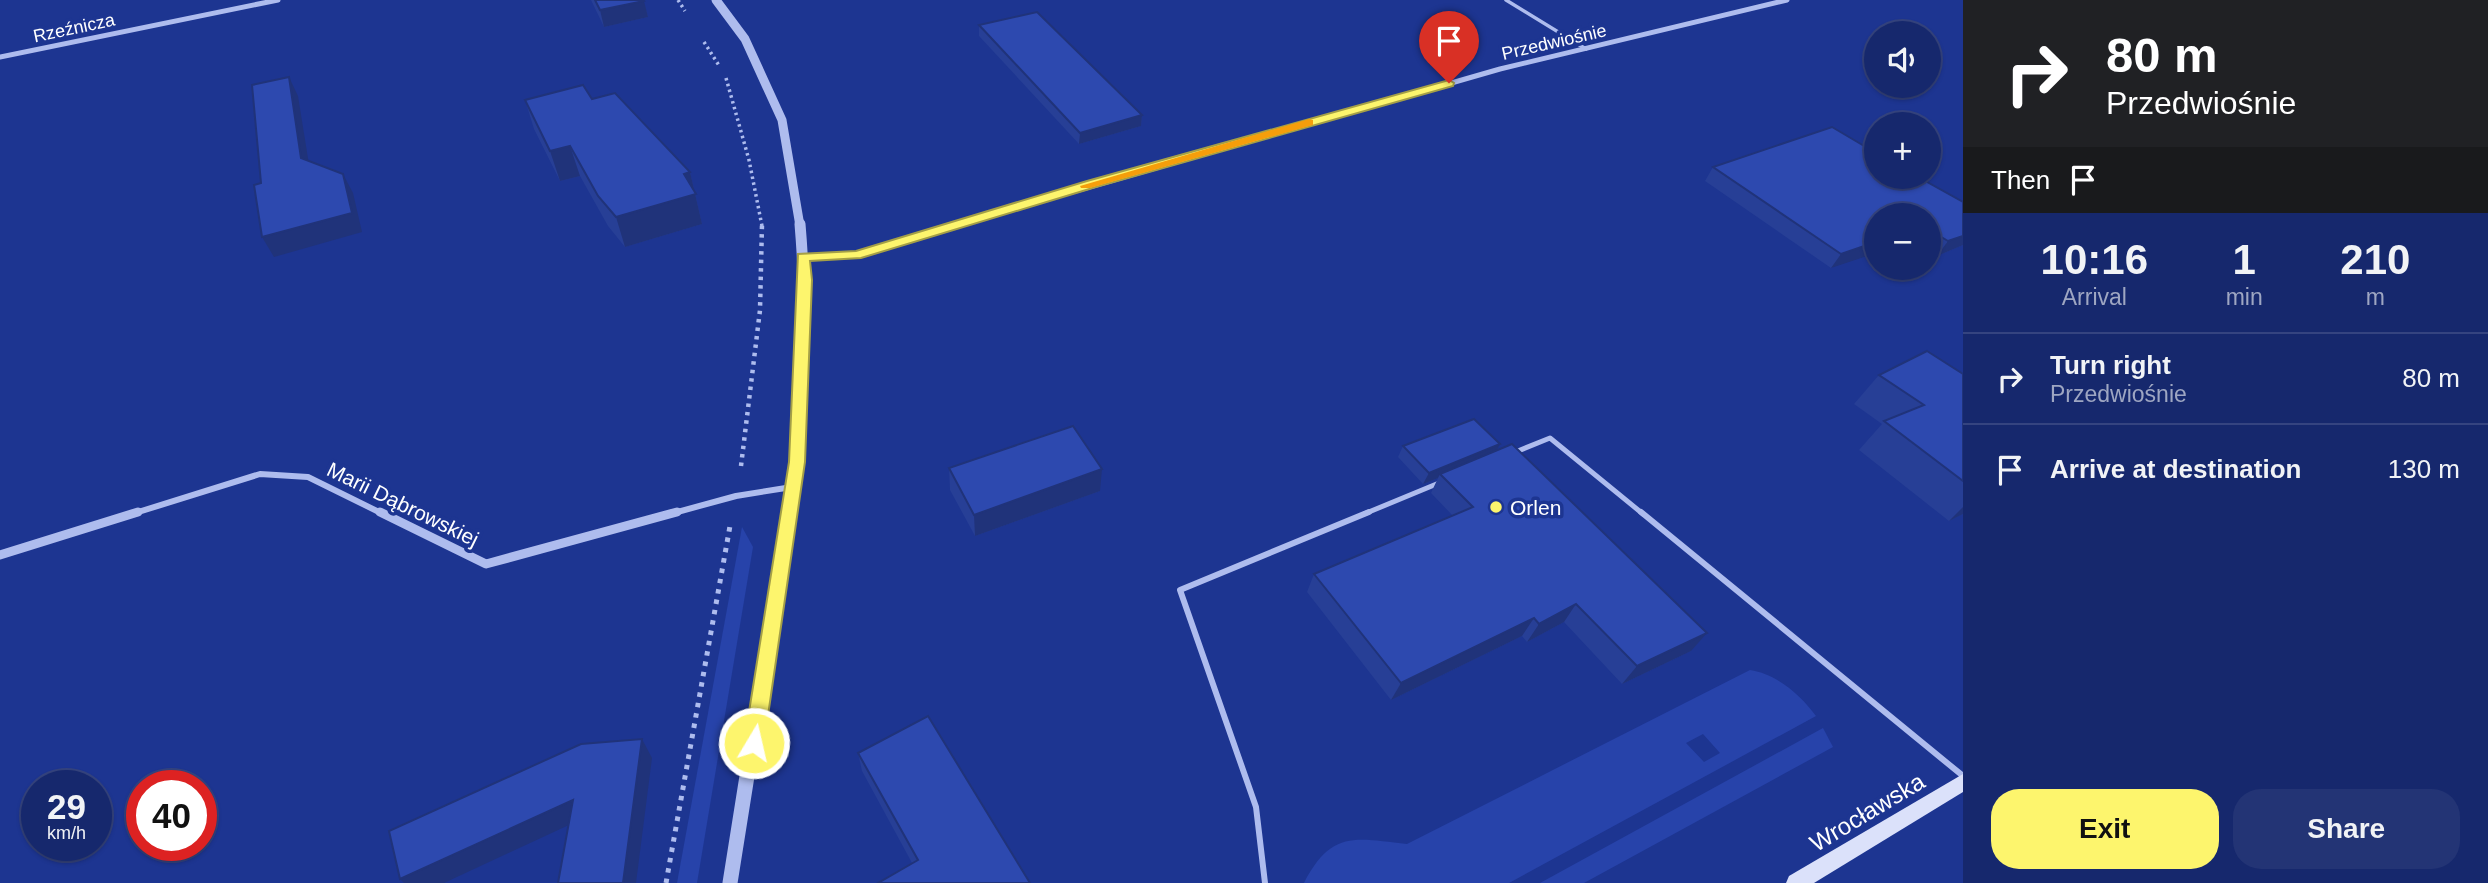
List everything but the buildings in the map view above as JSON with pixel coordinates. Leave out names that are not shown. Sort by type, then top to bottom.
[{"type":"main road","name":"Wrocławska","points":[[1796,883],[1963,782]]},
{"type":"street","name":"Rzeźnicza","points":[[0,57],[278,0]]},
{"type":"street","points":[[716,0],[745,39],[782,120],[799,215],[805,280],[798,436],[792,487],[730,883]]},
{"type":"street","name":"Przedwiośnie","points":[[802,257],[856,255],[1118,176],[1500,69],[1787,0]]},
{"type":"street","name":"Marii Dąbrowskiej","points":[[0,555],[260,474],[308,477],[486,564],[736,496],[792,487]]},
{"type":"lane","points":[[1506,0],[1586,49]]},
{"type":"lane","points":[[1499,459],[1550,438],[1963,776]]},
{"type":"lane","points":[[1265,883],[1256,807],[1180,590],[1448,480]]},
{"type":"path","points":[[678,0],[691,21]]},
{"type":"path","points":[[666,883],[744,450],[760,310],[762,223],[749,160],[724,73],[698,31]]},
{"type":"shaded area","points":[[742,527],[753,547],[697,883],[677,883]]},
{"type":"shaded area","points":[[1750,670],[1760,672],[1787,686],[1816,716],[1509,883],[1304,883],[1325,853],[1347,841],[1373,840],[1407,844]],"holes":[[[1703,734],[1720,753],[1704,762],[1686,743]]]},
{"type":"shaded area","points":[[1823,728],[1833,747],[1584,883],[1540,883]]},
{"type":"slow traffic","points":[[1086,186],[1309,123]]},
{"type":"place","name":"Orlen","points":[[1496,507]]},
{"type":"route","points":[[754,743],[797,462],[805,280],[802,257],[856,255],[1092,184],[1449,83]]}]
